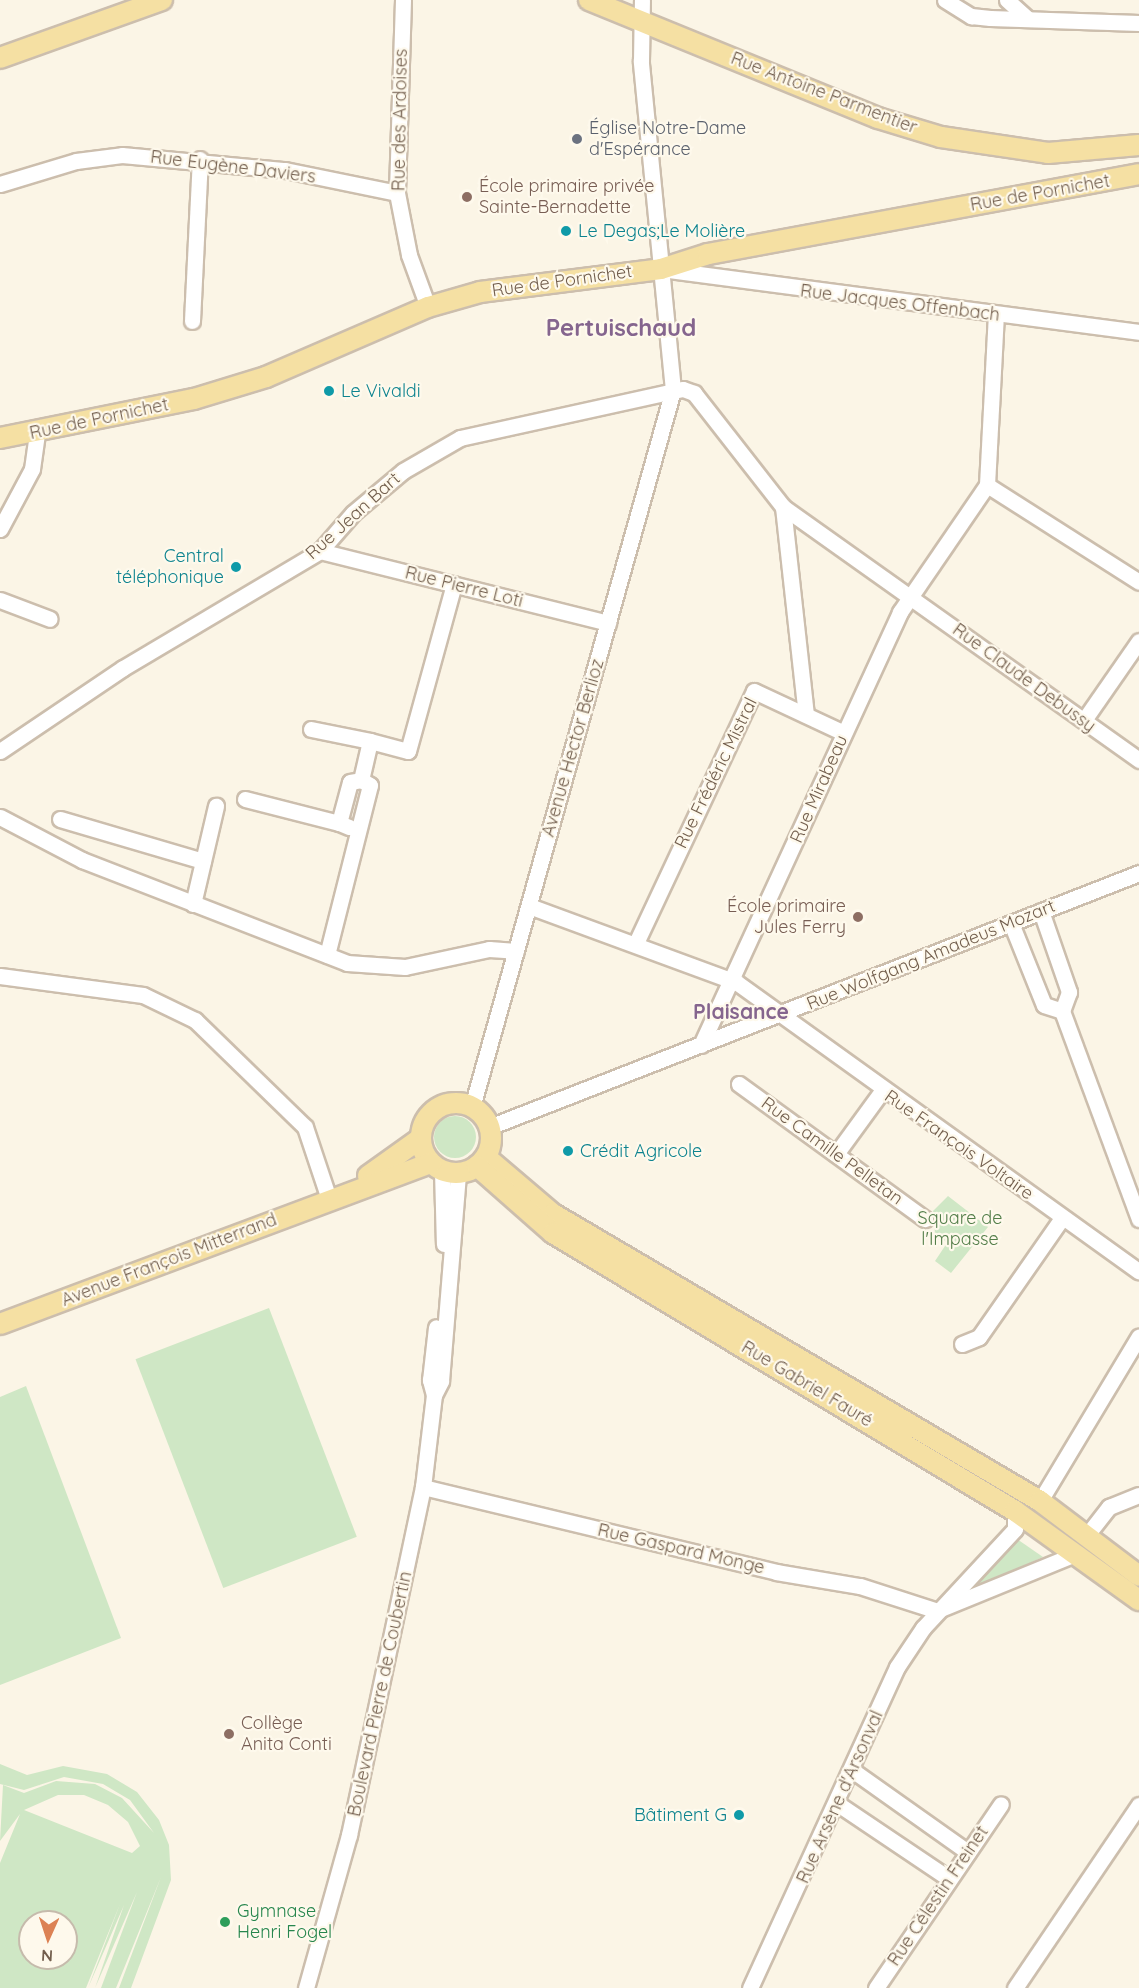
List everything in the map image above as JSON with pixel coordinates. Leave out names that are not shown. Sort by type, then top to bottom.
[{"type":"main road","points":[[0,58],[162,0]]},
{"type":"main road","name":"Rue Antoine Parmentier","points":[[589,0],[641,10],[878,118],[941,137],[1048,153],[1139,145]]},
{"type":"main road","name":"Rue de Pornichet","points":[[0,438],[194,399],[266,377],[428,308],[533,283],[661,269],[708,254],[1139,174]]},
{"type":"main road","points":[[452,1104],[472,1107],[489,1127],[481,1162],[444,1169],[333,1198],[421,1138],[434,1112],[452,1104]]},
{"type":"main road","points":[[421,1138],[444,1169]]},
{"type":"main road","name":"Rue Gabriel Fauré","points":[[481,1162],[553,1214],[1040,1501],[1139,1576]]},
{"type":"main road","name":"Rue Gabriel Fauré","points":[[481,1162],[554,1233],[1015,1510],[1139,1600]]},
{"type":"main road","name":"Avenue François Mitterrand","points":[[0,1324],[333,1198]]},
{"type":"street","name":"Rue des Ardoises","points":[[403,0],[397,193],[408,255],[428,308]]},
{"type":"street","points":[[945,0],[971,16],[1139,23]]},
{"type":"street","points":[[1007,0],[1028,19]]},
{"type":"street","points":[[641,10],[661,269],[673,390]]},
{"type":"street","name":"Rue Eugène Daviers","points":[[0,184],[76,161],[122,155],[200,159],[397,193]]},
{"type":"street","points":[[192,321],[200,159]]},
{"type":"street","name":"Rue Jacques Offenbach","points":[[661,269],[996,315],[1139,332]]},
{"type":"street","points":[[996,315],[987,485],[1139,582]]},
{"type":"street","name":"Rue Claude Debussy","points":[[673,390],[694,393],[783,507],[908,599],[1139,760]]},
{"type":"street","name":"Rue Jean Bart","points":[[0,751],[123,668],[320,551],[353,513],[403,471],[460,438],[673,390]]},
{"type":"street","name":"Avenue Hector Berlioz","points":[[472,1107],[673,390]]},
{"type":"street","points":[[0,529],[32,469],[37,432]]},
{"type":"street","name":"Rue Mirabeau","points":[[701,1045],[908,599],[987,485]]},
{"type":"street","points":[[783,507],[806,715]]},
{"type":"street","name":"Rue Pierre Loti","points":[[320,551],[608,623]]},
{"type":"street","points":[[311,729],[408,751],[454,584]]},
{"type":"street","points":[[0,600],[50,619]]},
{"type":"street","points":[[1084,720],[1139,641]]},
{"type":"street","name":"Rue Frédéric Mistral","points":[[636,943],[754,691],[844,733]]},
{"type":"street","points":[[361,780],[370,741]]},
{"type":"street","points":[[327,955],[370,785],[361,780],[350,782],[339,823]]},
{"type":"street","points":[[245,799],[339,823],[357,830]]},
{"type":"street","points":[[193,904],[216,806]]},
{"type":"street","points":[[0,818],[82,860],[361,967],[405,967],[489,949],[516,951]]},
{"type":"street","points":[[60,819],[203,861]]},
{"type":"street","name":"Rue Wolfgang Amadeus Mozart","points":[[489,1127],[781,1015],[1139,873]]},
{"type":"street","name":"Rue François Voltaire","points":[[529,906],[730,979],[882,1091],[1139,1272]]},
{"type":"street","points":[[1041,911],[1069,992],[1062,1011],[1139,1219]]},
{"type":"street","points":[[1011,923],[1044,1005],[1062,1011]]},
{"type":"street","points":[[0,976],[143,995],[195,1020],[305,1127],[333,1198]]},
{"type":"street","name":"Rue Camille Pelletan","points":[[739,1084],[925,1219]]},
{"type":"street","points":[[836,1154],[882,1091]]},
{"type":"street","name":"Boulevard Pierre de Coubertin","points":[[306,1988],[349,1835],[423,1486],[434,1395],[430,1380],[444,1248],[444,1169]]},
{"type":"street","points":[[962,1344],[979,1337],[1062,1218]]},
{"type":"street","points":[[1040,1501],[1139,1336]]},
{"type":"street","name":"Rue Gaspard Monge","points":[[423,1486],[776,1572],[860,1586],[938,1611]]},
{"type":"street","points":[[1087,1535],[1109,1507],[1139,1495]]},
{"type":"street","name":"Rue Arsène d'Arsonval","points":[[750,1988],[838,1804],[897,1667],[938,1611],[1015,1529],[1015,1510]]},
{"type":"street","points":[[938,1611],[1075,1554]]},
{"type":"street","points":[[852,1770],[968,1852]]},
{"type":"street","points":[[838,1804],[948,1878]]},
{"type":"street","name":"Rue Célestin Freinet","points":[[876,1988],[1000,1804]]},
{"type":"street","points":[[1015,1988],[1139,1805]]},
{"type":"green space","points":[[455,1116],[470,1122],[476,1137],[470,1152],[455,1158],[440,1152],[434,1137],[440,1122]]},
{"type":"green space","name":"Square de l'Impasse","points":[[948,1196],[988,1227],[951,1273],[935,1261],[947,1243],[935,1233],[933,1211]]},
{"type":"green space","points":[[269,1308],[357,1537],[223,1588],[135,1359]]},
{"type":"green space","points":[[26,1386],[121,1638],[0,1685],[0,1397]]},
{"type":"green space","points":[[1017,1539],[1043,1557],[973,1589]]},
{"type":"green space","points":[[0,1764],[27,1775],[63,1766],[107,1774],[137,1792],[159,1820],[169,1845],[171,1880],[131,1988],[119,1988],[161,1877],[116,1988],[101,1988],[137,1892],[95,1988],[124,1905],[88,1988],[120,1904],[86,1988],[0,1988],[0,1863],[20,1814],[0,1841],[3,1785],[24,1793],[56,1781],[95,1784],[122,1798],[154,1833],[130,1800],[103,1784],[64,1777],[24,1790],[0,1784]],"holes":[[[58,1795],[84,1795],[108,1805],[128,1822],[140,1846],[132,1853],[24,1810]]]},
{"type":"place","name":"Église Notre-Dame d'Espérance","points":[[577,139]]},
{"type":"place","name":"École primaire privée Sainte-Bernadette","points":[[467,197]]},
{"type":"place","name":"Le Degas;Le Molière","points":[[566,231]]},
{"type":"place","name":"Le Vivaldi","points":[[329,391]]},
{"type":"place","name":"Central téléphonique","points":[[236,567]]},
{"type":"place","name":"École primaire Jules Ferry","points":[[858,917]]},
{"type":"place","name":"Crédit Agricole","points":[[568,1151]]},
{"type":"place","name":"Collège Anita Conti","points":[[229,1734]]},
{"type":"place","name":"Bâtiment G","points":[[739,1815]]},
{"type":"place","name":"Gymnase Henri Fogel","points":[[225,1922]]},
{"type":"district","name":"Pertuischaud","points":[[621,328]]},
{"type":"district","name":"Plaisance","points":[[741,1011]]}]
